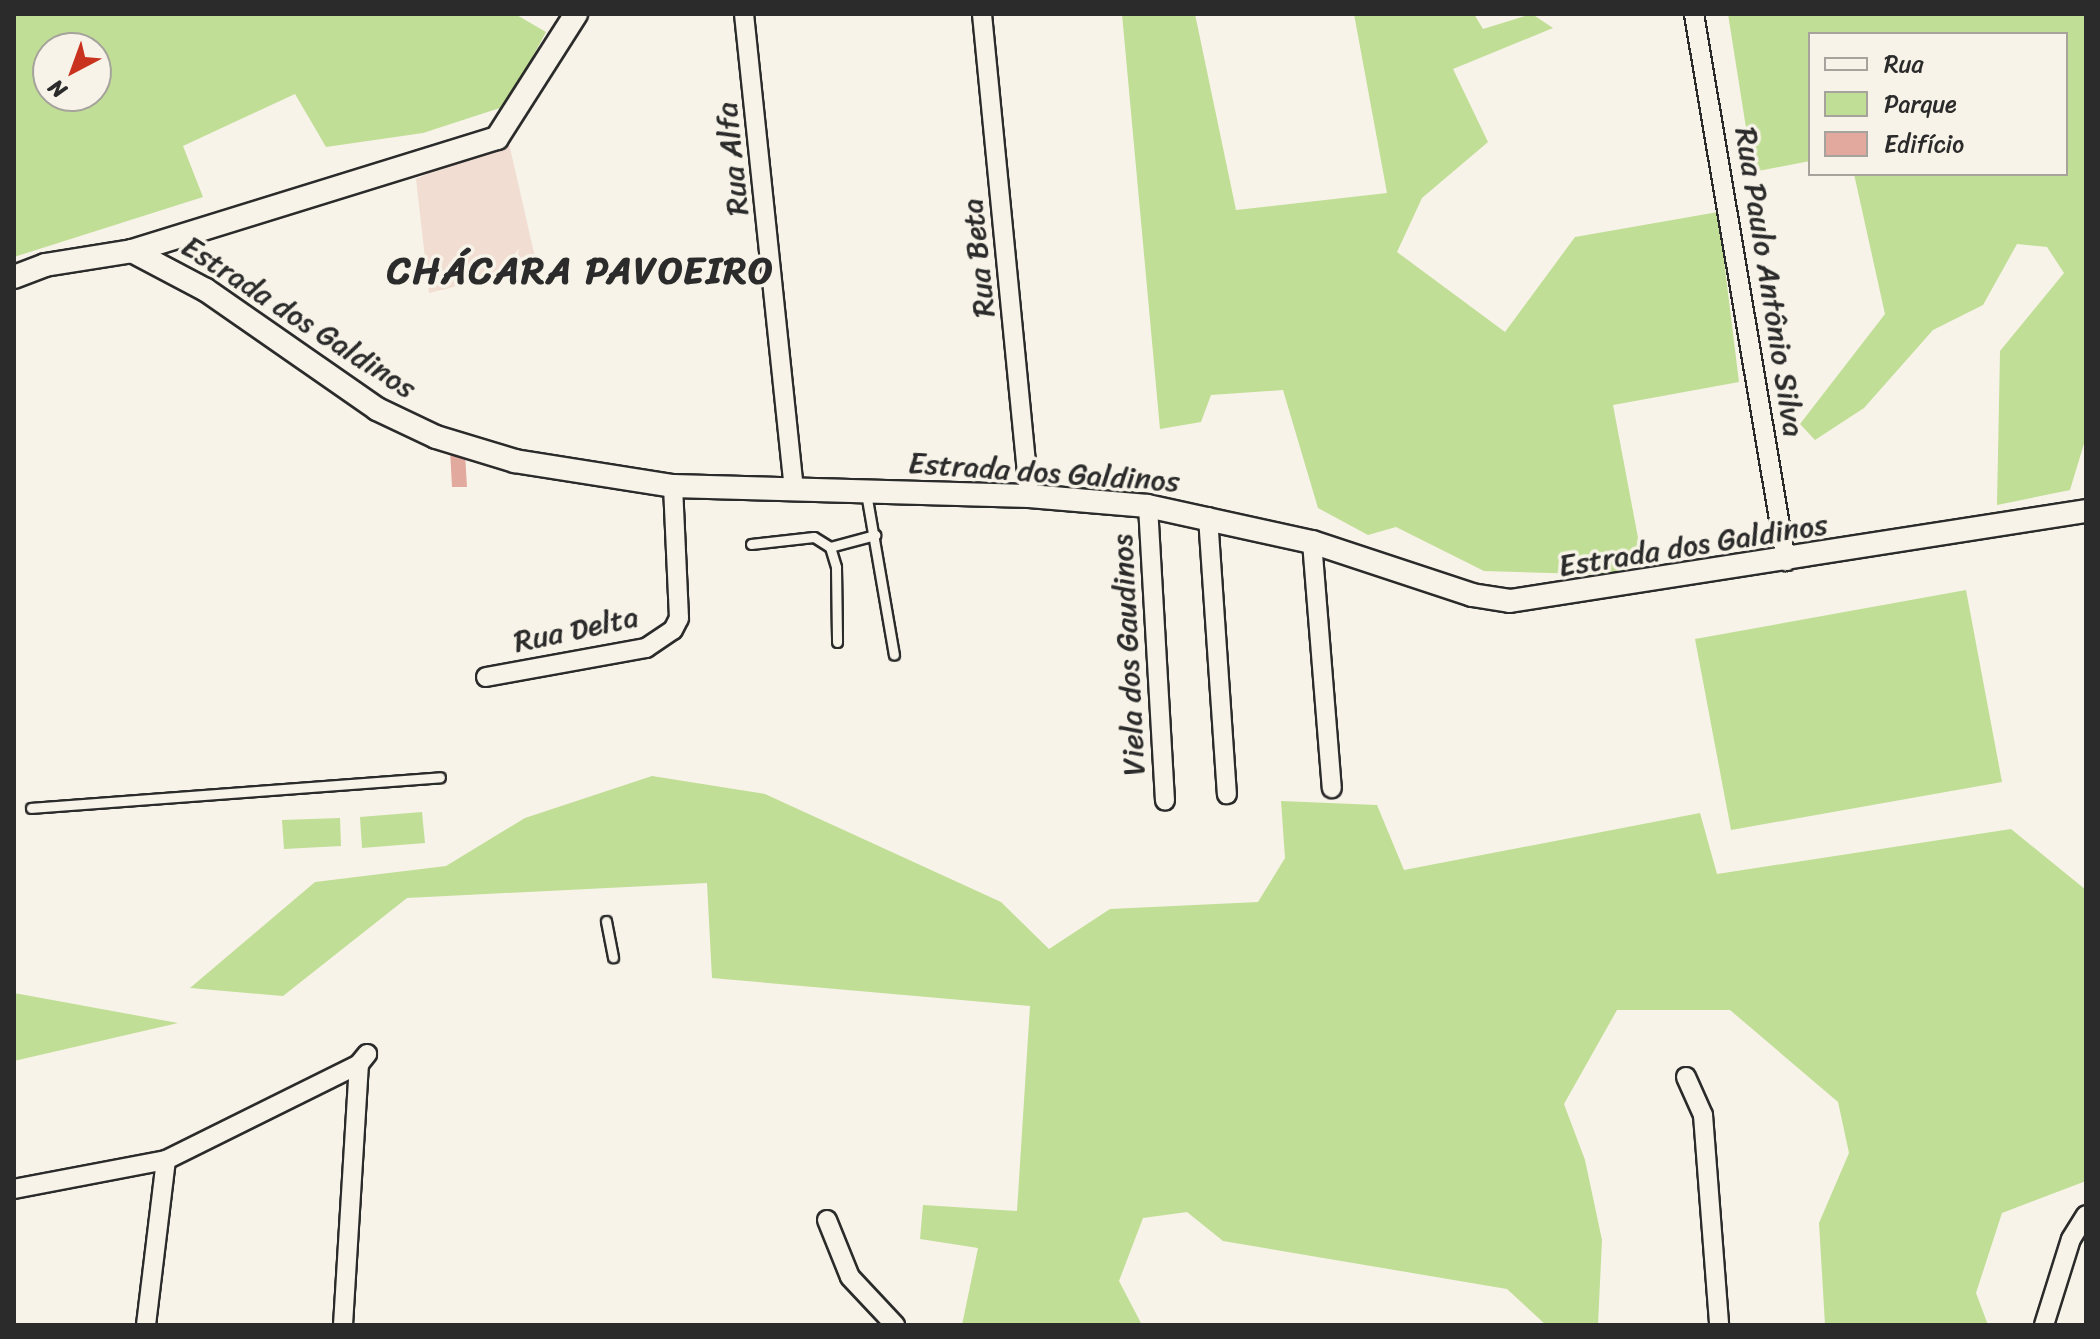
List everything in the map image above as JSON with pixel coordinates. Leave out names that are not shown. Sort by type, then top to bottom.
[{"type":"street","points":[[14,277],[45,265],[132,251],[497,138],[576,14]]},
{"type":"street","name":"Rua Alfa","points":[[744,14],[794,489]]},
{"type":"street","name":"Rua Beta","points":[[982,14],[1029,496]]},
{"type":"street","name":"Rua Paulo Antônio Silva","points":[[1694,14],[1786,561]]},
{"type":"street","name":"Estrada dos Galdinos","points":[[132,251],[169,266],[334,382],[436,437],[515,461],[673,486],[1029,496],[1148,506],[1312,542],[1472,595],[1510,601],[1786,561],[2086,511]]},
{"type":"street","name":"Rua Delta","points":[[486,677],[646,648],[673,630],[679,618],[673,486]]},
{"type":"street","name":"Viela dos Gaudinos","points":[[1148,506],[1165,801]]},
{"type":"street","points":[[1208,517],[1227,794]]},
{"type":"street","points":[[1312,542],[1332,788]]},
{"type":"street","points":[[14,1189],[166,1160],[363,1059],[343,1325]]},
{"type":"street","points":[[1686,1077],[1703,1115],[1719,1325]]},
{"type":"street","points":[[146,1325],[166,1160]]},
{"type":"street","points":[[2044,1325],[2071,1239],[2086,1215]]},
{"type":"street","points":[[827,1220],[850,1277],[895,1325]]},
{"type":"lane","points":[[865,490],[894,655]]},
{"type":"lane","points":[[830,547],[875,535]]},
{"type":"lane","points":[[751,544],[814,537],[830,547],[836,567],[837,642]]},
{"type":"lane","points":[[31,808],[440,777]]},
{"type":"lane","points":[[606,921],[613,957]]},
{"type":"shaded area","points":[[508,139],[537,266],[429,293],[416,179]]},
{"type":"green space","points":[[14,14],[515,14],[546,32],[506,106],[423,133],[326,147],[295,94],[183,146],[203,197],[14,257]]},
{"type":"green space","points":[[1122,14],[1195,14],[1236,210],[1387,193],[1354,14],[1474,14],[1483,29],[1532,14],[1553,28],[1453,69],[1488,142],[1422,198],[1397,252],[1505,332],[1575,237],[1718,212],[1739,382],[1613,405],[1642,559],[1616,575],[1484,571],[1396,527],[1368,535],[1318,508],[1283,390],[1211,395],[1201,422],[1160,429]]},
{"type":"green space","points":[[1728,14],[2086,14],[2086,437],[2070,490],[1997,505],[2000,351],[2064,273],[2047,247],[2017,244],[1983,305],[1933,330],[1864,408],[1815,440],[1800,424],[1885,314],[1854,176],[2068,176],[2068,32],[1808,32],[1808,161],[1753,172]]},
{"type":"green space","points":[[1966,590],[2002,782],[1731,830],[1695,639]]},
{"type":"green space","points":[[652,776],[765,794],[1001,902],[1049,949],[1110,909],[1258,902],[1285,858],[1281,801],[1377,805],[1404,870],[1700,813],[1717,874],[2011,829],[2086,890],[2086,1181],[2002,1213],[1976,1293],[1988,1325],[1825,1325],[1819,1223],[1849,1153],[1838,1102],[1730,1010],[1617,1010],[1564,1104],[1585,1160],[1602,1240],[1598,1325],[1546,1325],[1507,1289],[1223,1241],[1187,1212],[1143,1218],[1119,1281],[1142,1325],[962,1325],[978,1248],[920,1239],[923,1205],[1017,1211],[1030,1006],[712,978],[707,883],[407,898],[283,996],[190,988],[315,882],[446,866],[525,818]]},
{"type":"green space","points":[[422,812],[425,843],[362,848],[360,817]]},
{"type":"green space","points":[[340,818],[341,846],[284,849],[282,820]]},
{"type":"green space","points":[[14,993],[178,1023],[14,1061]]},
{"type":"building","points":[[450,450],[465,454],[467,487],[452,487]]},
{"type":"district","name":"CHÁCARA PAVOEIRO","points":[[581,271]]}]
